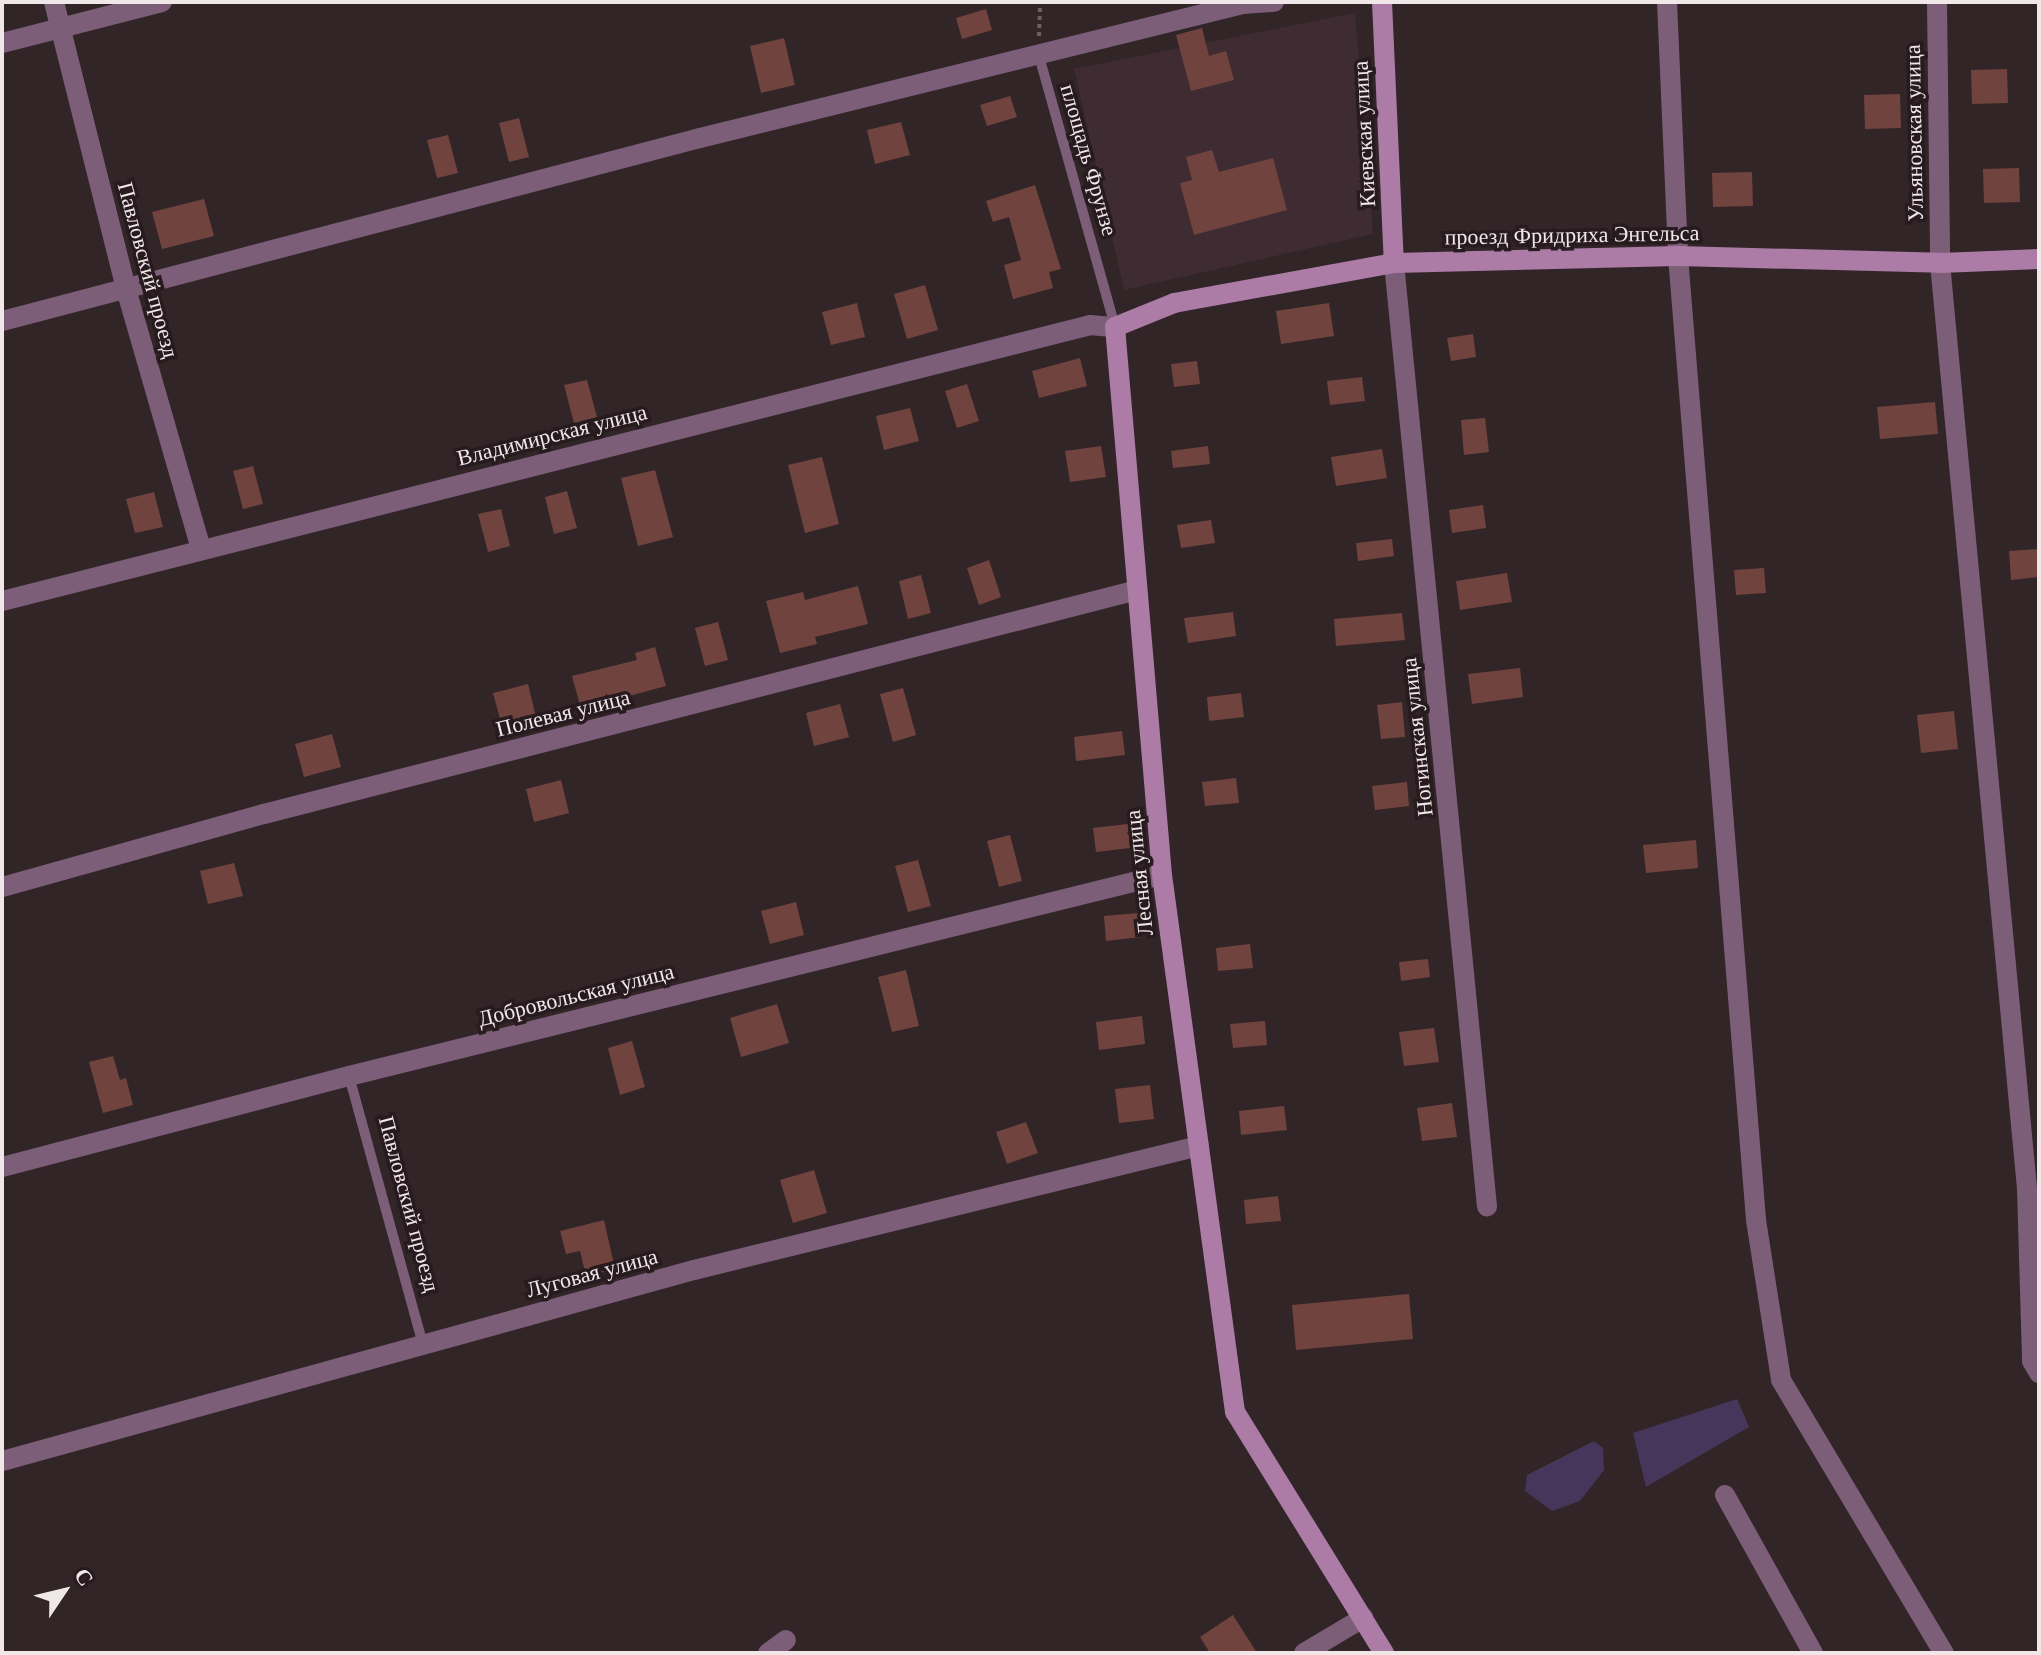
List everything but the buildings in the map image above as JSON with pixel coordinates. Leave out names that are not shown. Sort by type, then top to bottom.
[{"type":"street","name":"Павловский проезд","points":[[54,2],[126,289],[201,549]]},
{"type":"street","points":[[2,43],[162,2]]},
{"type":"street","points":[[2,321],[700,138],[1243,4],[1274,2]]},
{"type":"street","name":"Киевская улица","points":[[1382,2],[1394,263]]},
{"type":"street","points":[[1667,2],[1678,256],[1756,1220],[1781,1380],[1944,1653]]},
{"type":"street","name":"Ульяновская улица","points":[[1937,2],[1940,263],[2027,1189],[2032,1361],[2039,1373]]},
{"type":"street","name":"проезд Фридриха Энгельса","points":[[1115,327],[1174,303],[1394,263],[1678,256],[1940,263],[2039,259]]},
{"type":"street","name":"Ногинская улица","points":[[1394,263],[1487,1206]]},
{"type":"street","name":"Владимирская улица","points":[[2,601],[1090,325],[1115,327]]},
{"type":"street","name":"Лесная улица","points":[[1115,327],[1162,875],[1235,1412],[1363,1618]]},
{"type":"street","name":"Полевая улица","points":[[2,887],[264,814],[1137,590]]},
{"type":"street","name":"Добровольская улица","points":[[2,1167],[349,1076],[1162,875]]},
{"type":"street","name":"Луговая улица","points":[[2,1461],[694,1270],[1199,1146]]},
{"type":"street","points":[[1725,1495],[1813,1653]]},
{"type":"street","points":[[1304,1653],[1363,1618],[1384,1653]]},
{"type":"street","points":[[768,1653],[786,1640]]},
{"type":"lane","name":"площадь Фрунзе","points":[[1039,56],[1115,327]]},
{"type":"lane","name":"Павловский проезд","points":[[349,1076],[423,1344]]},
{"type":"path","points":[[1039,56],[1040,2]]},
{"type":"shaded area","points":[[1355,13],[1373,234],[1124,290],[1074,69]]},
{"type":"shaded area","points":[[1737,1399],[1749,1427],[1646,1487],[1633,1433]]},
{"type":"shaded area","points":[[1594,1441],[1603,1448],[1604,1470],[1580,1501],[1552,1511],[1525,1491],[1527,1475]]}]
